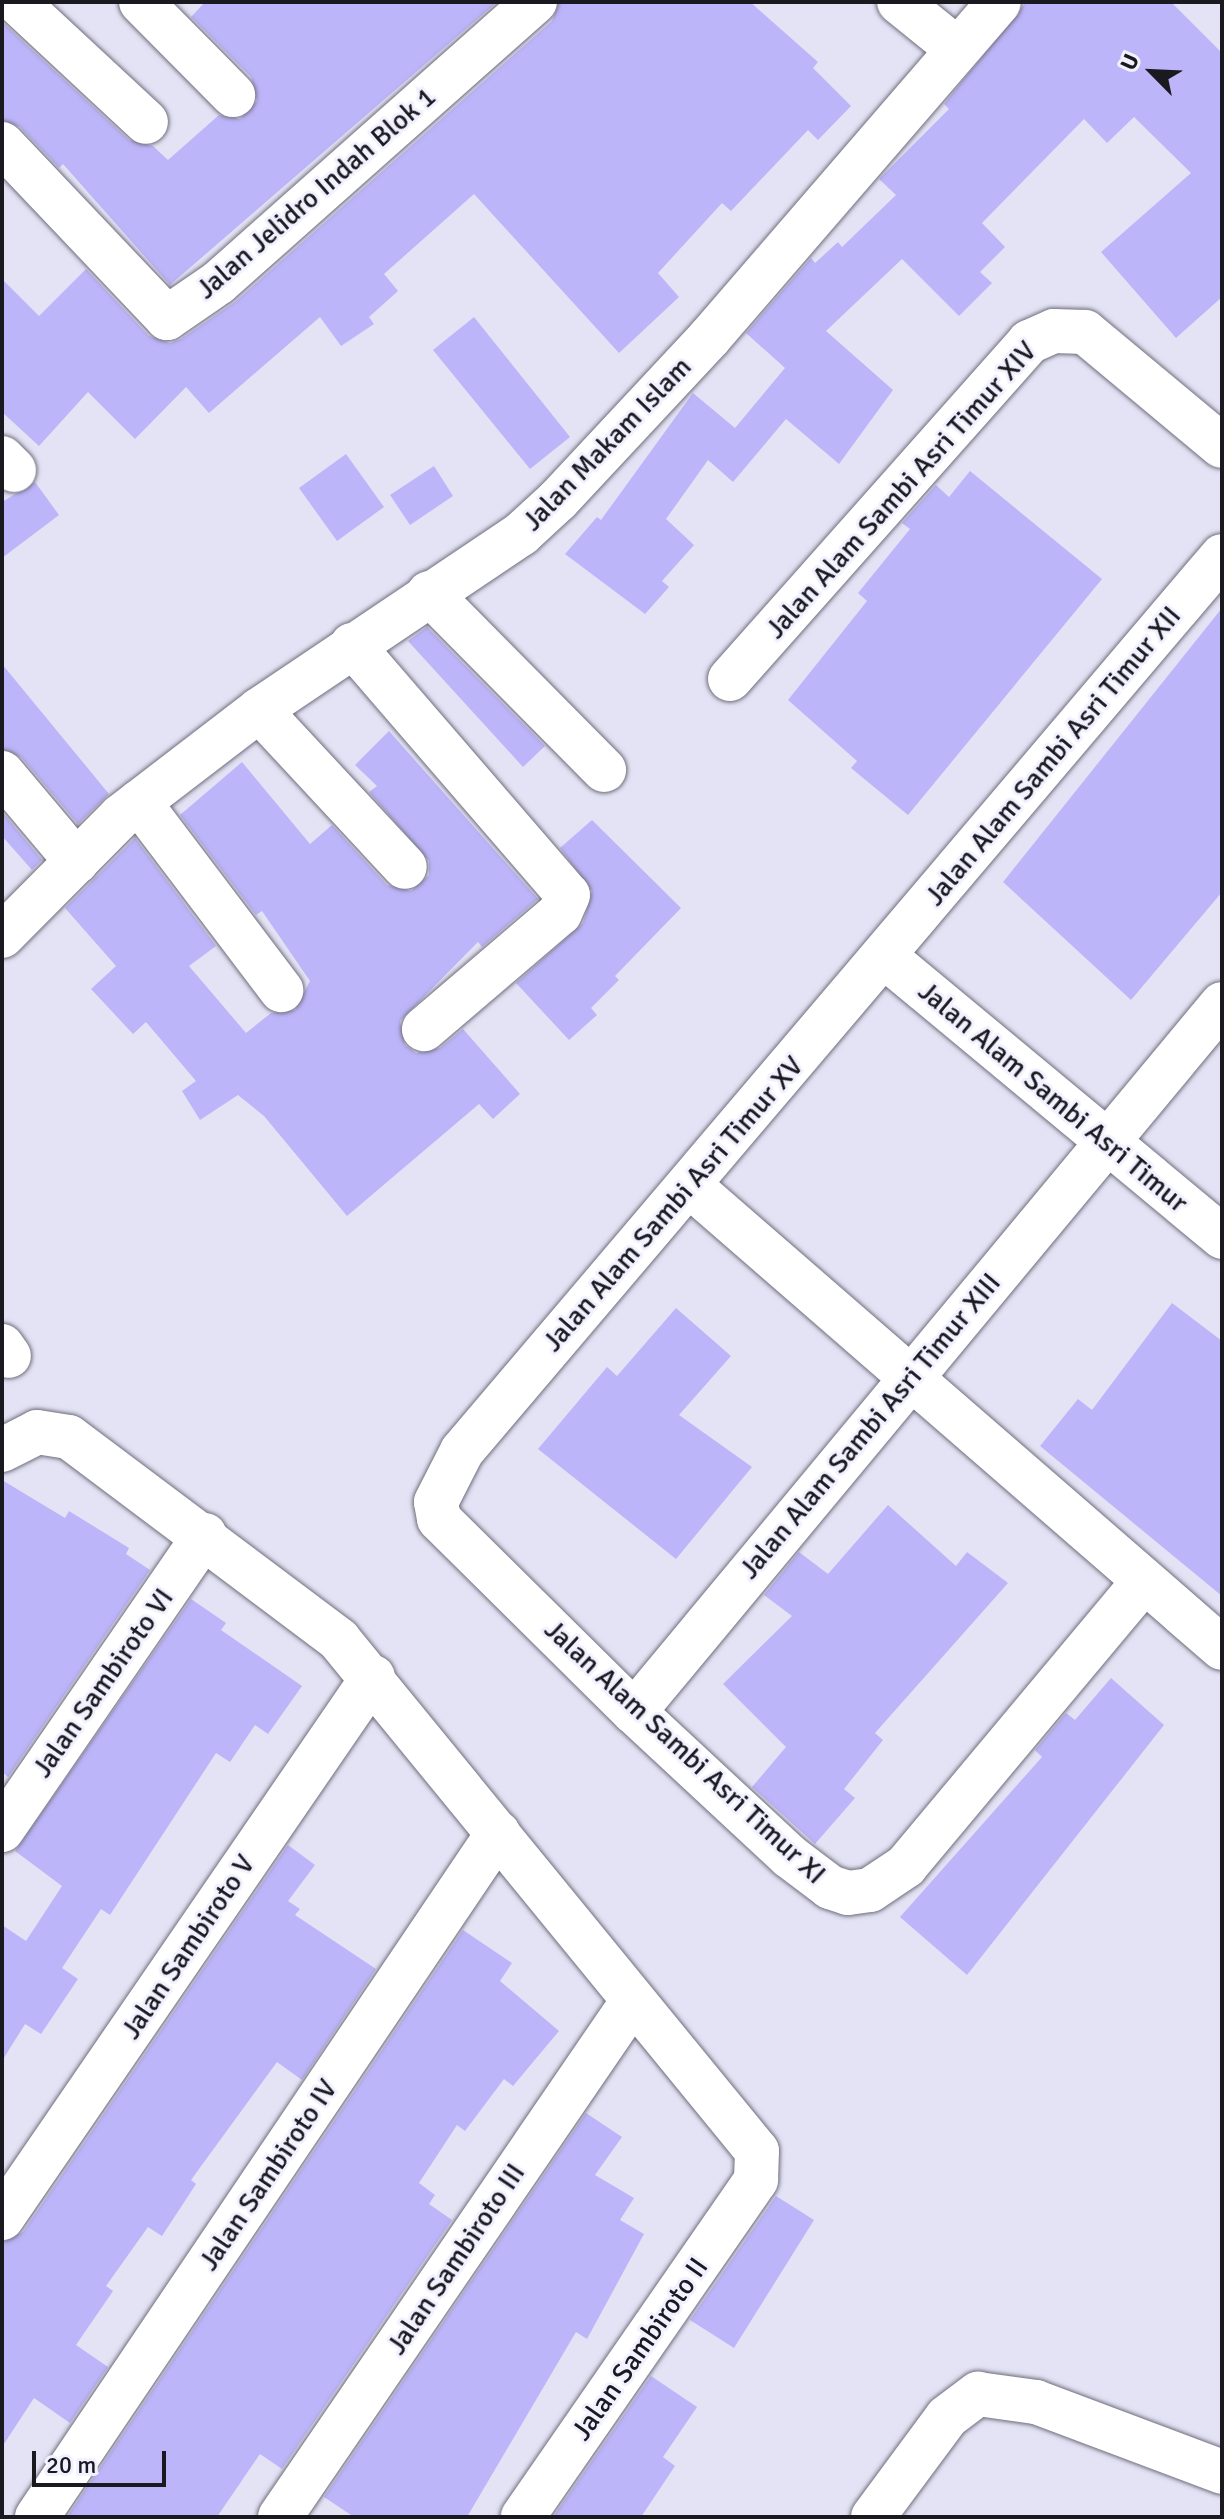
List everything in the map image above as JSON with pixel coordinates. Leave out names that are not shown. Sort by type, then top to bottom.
[{"type":"street","points":[[17,2],[146,122]]},
{"type":"street","points":[[141,2],[233,95]]},
{"type":"street","name":"Jalan Jelidro Indah Blok 1","points":[[2,144],[174,326],[218,283],[535,2]]},
{"type":"street","points":[[899,2],[956,48]]},
{"type":"street","name":"Jalan Makam Islam","points":[[2,936],[139,802],[259,710],[521,534],[558,500],[710,337],[956,48],[999,2]]},
{"type":"street","name":"Jalan Alam Sambi Asri Timur XIV","points":[[730,679],[1029,342],[1054,331],[1085,332],[1222,446]]},
{"type":"street","name":"Jalan Alam Sambi Asri Timur XII","points":[[884,956],[1222,556]]},
{"type":"street","points":[[429,593],[604,770]]},
{"type":"street","points":[[352,645],[568,895],[560,913],[424,1029]]},
{"type":"street","points":[[259,710],[405,867]]},
{"type":"street","points":[[2,773],[77,862]]},
{"type":"street","points":[[139,802],[281,990]]},
{"type":"street","name":"Jalan Alam Sambi Asri Timur","points":[[884,956],[1222,1237]]},
{"type":"street","name":"Jalan Alam Sambi Asri Timur XV","points":[[462,1451],[884,956]]},
{"type":"street","name":"Jalan Alam Sambi Asri Timur XIII","points":[[634,1712],[1222,1004]]},
{"type":"street","points":[[689,1185],[1222,1648]]},
{"type":"street","points":[[2,1450],[37,1432],[69,1437],[205,1535],[339,1640],[373,1677],[632,2002]]},
{"type":"street","name":"Jalan Alam Sambi Asri Timur XI","points":[[462,1451],[441,1482],[439,1519],[634,1712],[830,1887],[870,1890],[906,1866],[1144,1581]]},
{"type":"street","name":"Jalan Sambiroto VI","points":[[2,1830],[205,1535]]},
{"type":"street","name":"Jalan Sambiroto V","points":[[2,2218],[373,1677]]},
{"type":"street","name":"Jalan Sambiroto IV","points":[[37,2517],[498,1833]]},
{"type":"street","name":"Jalan Sambiroto II","points":[[523,2517],[756,2180],[757,2151],[632,2002]]},
{"type":"street","name":"Jalan Sambiroto III","points":[[280,2517],[632,2002]]},
{"type":"street","points":[[873,2517],[947,2417],[978,2394],[1036,2402],[1222,2472]]},
{"type":"building","points":[[205,2],[497,2],[170,285],[63,164],[59,168],[20,127],[2,120],[2,22],[129,140],[153,146],[168,160],[219,115],[240,119],[257,101],[251,77],[191,17]]},
{"type":"building","points":[[559,2],[750,2],[818,62],[813,68],[851,106],[818,140],[808,130],[731,211],[722,203],[658,273],[679,297],[619,353],[474,194],[384,274],[398,291],[369,317],[374,324],[341,346],[320,317],[209,413],[186,387],[135,439],[88,392],[39,446],[2,412],[2,279],[39,316],[86,269],[149,336],[170,343],[181,339],[235,302],[552,21]]},
{"type":"building","points":[[1026,2],[1171,2],[1222,53],[1222,297],[1176,338],[1101,252],[1191,173],[1134,117],[1107,143],[1084,119],[982,223],[1005,247],[980,272],[992,283],[959,316],[902,259],[826,331],[893,390],[839,464],[786,419],[733,482],[708,460],[666,519],[694,545],[662,581],[669,587],[645,614],[565,554],[597,517],[601,520],[693,393],[735,428],[785,368],[746,333],[811,258],[815,263],[838,242],[842,247],[896,195],[879,179],[949,109],[944,104]]},
{"type":"building","points":[[474,317],[570,437],[530,469],[433,350]]},
{"type":"building","points":[[346,454],[384,507],[337,541],[299,488]]},
{"type":"building","points":[[434,466],[453,496],[410,525],[390,495]]},
{"type":"building","points":[[970,471],[1102,579],[908,815],[851,768],[857,761],[788,700],[867,601],[858,593],[910,529],[902,523],[936,485],[949,497]]},
{"type":"building","points":[[35,482],[59,515],[2,558],[2,502]]},
{"type":"building","points":[[1222,608],[1222,892],[1131,1000],[1003,882]]},
{"type":"building","points":[[427,627],[545,746],[523,767],[408,641]]},
{"type":"building","points":[[2,664],[109,794],[78,824],[21,757],[2,749]]},
{"type":"building","points":[[389,731],[538,899],[482,947],[478,942],[400,1021],[405,1045],[416,1053],[440,1048],[463,1029],[520,1094],[493,1119],[479,1104],[347,1216],[264,1116],[238,1095],[200,1120],[182,1091],[196,1081],[146,1022],[133,1034],[91,989],[116,966],[65,908],[135,838],[216,946],[189,966],[246,1033],[271,1013],[295,1010],[310,981],[262,911],[256,915],[180,815],[242,762],[310,844],[332,825],[387,885],[411,891],[429,875],[429,861],[369,792],[377,786],[355,765]]},
{"type":"building","points":[[2,812],[42,860],[32,870],[2,836]]},
{"type":"building","points":[[592,820],[681,908],[615,976],[619,980],[591,1008],[597,1015],[569,1040],[516,983],[583,923],[592,891],[560,848]]},
{"type":"building","points":[[1172,1303],[1222,1341],[1222,1596],[1040,1446],[1078,1399],[1092,1410]]},
{"type":"building","points":[[676,1308],[731,1356],[679,1415],[752,1467],[676,1559],[538,1449],[607,1367],[617,1376]]},
{"type":"building","points":[[2,1480],[65,1518],[69,1511],[129,1548],[126,1554],[150,1570],[8,1777],[2,1772]]},
{"type":"building","points":[[888,1505],[956,1566],[967,1552],[1008,1583],[875,1733],[883,1740],[844,1789],[855,1798],[815,1844],[752,1787],[786,1747],[723,1684],[792,1616],[764,1595],[799,1552],[828,1574]]},
{"type":"building","points":[[191,1599],[226,1623],[221,1630],[302,1686],[268,1734],[255,1725],[230,1762],[216,1753],[110,1915],[101,1909],[62,1968],[78,1979],[41,2034],[25,2024],[2,2061],[2,1925],[26,1941],[62,1886],[15,1851]]},
{"type":"building","points":[[1111,1678],[1164,1725],[967,1975],[900,1917],[1042,1757],[1035,1750],[1066,1713],[1075,1720]]},
{"type":"building","points":[[288,1845],[315,1865],[288,1901],[300,1909],[295,1915],[376,1969],[302,2080],[277,2062],[191,2180],[196,2184],[162,2236],[148,2227],[106,2286],[113,2291],[76,2345],[108,2367],[70,2423],[34,2398],[2,2447],[2,2243],[23,2232]]},
{"type":"building","points":[[463,1930],[512,1963],[500,1981],[559,2031],[513,2086],[504,2079],[465,2131],[457,2125],[419,2183],[435,2195],[429,2204],[452,2220],[282,2469],[260,2454],[217,2517],[67,2517]]},
{"type":"building","points":[[586,2113],[622,2137],[595,2175],[634,2198],[620,2220],[644,2234],[587,2339],[576,2332],[467,2517],[354,2517],[324,2497]]},
{"type":"building","points":[[776,2196],[814,2220],[734,2348],[690,2320]]},
{"type":"building","points":[[651,2376],[697,2407],[663,2457],[675,2466],[641,2517],[553,2517]]}]
